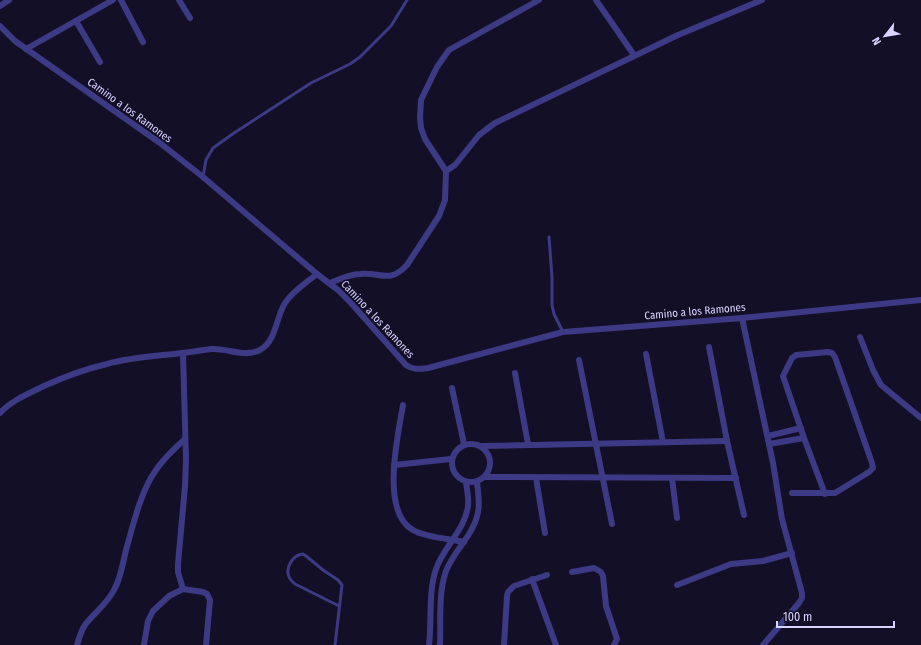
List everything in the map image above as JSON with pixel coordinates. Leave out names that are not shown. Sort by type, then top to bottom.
[{"type":"street","points":[[0,6],[9,0]]},
{"type":"street","points":[[26,49],[114,0]]},
{"type":"street","points":[[121,0],[143,42]]},
{"type":"street","points":[[180,0],[190,18]]},
{"type":"street","points":[[330,283],[352,275],[360,274],[394,276],[401,272],[417,251],[443,208],[446,195],[446,171],[425,139],[421,128],[420,108],[436,67],[449,50],[539,0]]},
{"type":"street","points":[[596,0],[634,55]]},
{"type":"street","points":[[446,171],[455,165],[479,135],[495,123],[634,55],[762,0]]},
{"type":"street","points":[[76,21],[100,62]]},
{"type":"street","name":"Camino a los Ramones","points":[[0,26],[15,41],[160,143],[203,177],[317,274],[338,290],[406,365],[414,369],[428,368],[563,332],[742,318],[921,300]]},
{"type":"street","points":[[0,413],[28,393],[85,370],[107,364],[130,359],[213,349],[246,353],[260,350],[267,345],[272,336],[285,303],[317,274]]},
{"type":"street","points":[[742,318],[768,436],[782,519],[802,588],[802,598],[763,645]]},
{"type":"street","points":[[860,337],[873,370],[881,385],[921,418]]},
{"type":"street","points":[[709,347],[727,441],[744,515]]},
{"type":"street","points":[[792,493],[825,494],[834,493],[869,472],[872,468],[872,463],[835,357],[832,353],[828,352],[796,355],[792,358],[783,376],[825,494]]},
{"type":"street","points":[[183,353],[185,486],[178,564],[178,572],[183,589]]},
{"type":"street","points":[[646,354],[663,442]]},
{"type":"street","points":[[579,360],[612,524]]},
{"type":"street","points":[[515,373],[528,444]]},
{"type":"street","points":[[452,388],[464,444]]},
{"type":"street","points":[[403,405],[394,464],[394,498],[397,510],[403,522],[411,530],[418,533],[464,542]]},
{"type":"street","points":[[768,436],[801,428]]},
{"type":"street","points":[[77,645],[80,633],[85,625],[114,591],[141,500],[152,476],[165,459],[185,438]]},
{"type":"street","points":[[769,444],[804,438]]},
{"type":"street","points":[[481,446],[487,452],[490,460],[489,470],[484,477],[477,482],[466,482],[459,479],[451,466],[452,458],[454,452],[464,444],[472,443],[481,446],[727,441]]},
{"type":"street","points":[[394,464],[452,458]]},
{"type":"street","points":[[484,477],[736,478]]},
{"type":"street","points":[[536,478],[545,533]]},
{"type":"street","points":[[672,478],[677,518]]},
{"type":"street","points":[[429,645],[433,581],[436,568],[467,514],[469,504],[466,482]]},
{"type":"street","points":[[440,645],[442,597],[446,572],[453,557],[471,530],[478,512],[479,499],[477,482]]},
{"type":"street","points":[[676,585],[731,564],[763,561],[792,553]]},
{"type":"street","points":[[572,572],[594,568],[601,572],[603,576],[606,606],[617,640],[614,645]]},
{"type":"street","points":[[504,645],[508,592],[514,586],[547,575]]},
{"type":"street","points":[[532,579],[556,645]]},
{"type":"street","points":[[144,645],[148,621],[153,611],[169,596],[183,589],[203,592],[209,597],[206,645]]},
{"type":"lane","points":[[203,177],[206,160],[213,148],[311,83],[350,64],[360,57],[391,26],[407,0]]},
{"type":"lane","points":[[549,237],[552,277],[552,305],[554,314],[563,332]]},
{"type":"lane","points":[[335,645],[342,585],[303,554],[297,555],[290,563],[288,568],[288,575],[290,579],[296,584],[339,606]]}]
